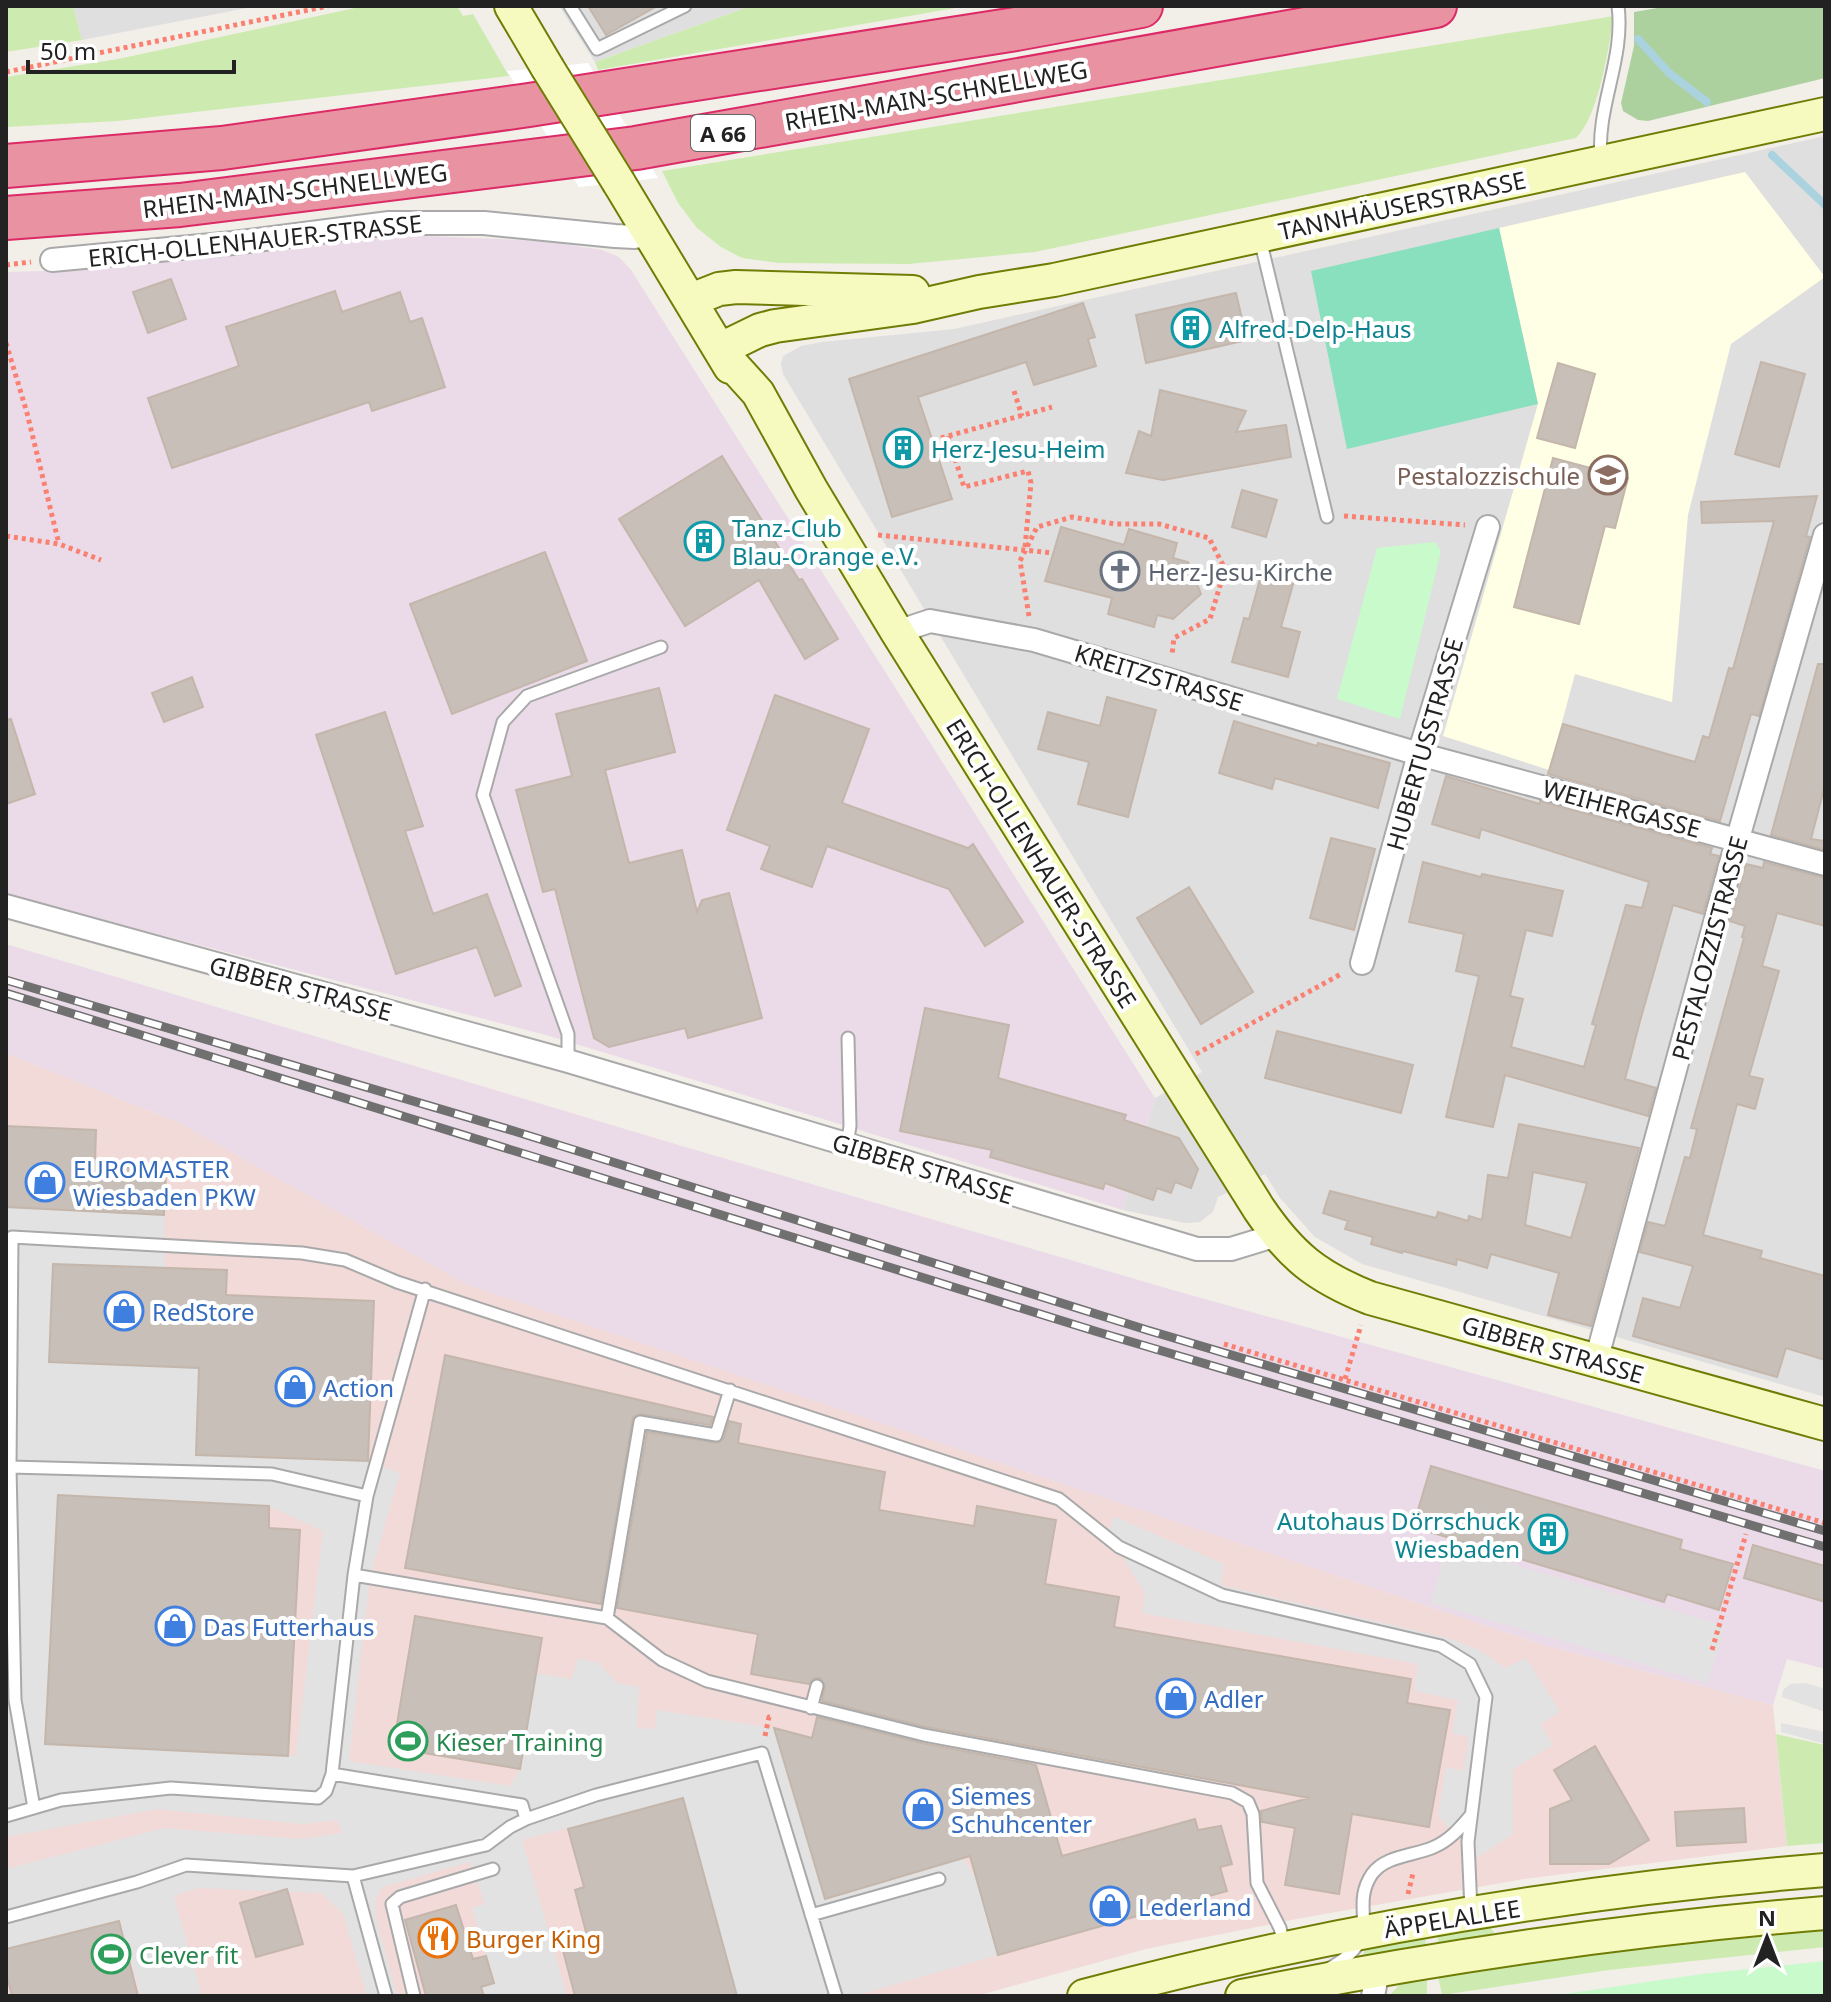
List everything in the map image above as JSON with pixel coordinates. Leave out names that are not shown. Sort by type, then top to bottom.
[{"type":"highway","name":"A 66","points":[[6,166],[222,148],[498,109],[1001,31],[1141,6]]},
{"type":"highway","name":"RHEIN-MAIN-SCHNELLWEG","points":[[6,218],[180,205],[636,148],[1435,6]]},
{"type":"street","name":"ERICH-OLLENHAUER-STRASSE","points":[[511,6],[725,355],[758,393],[811,489],[897,632],[1277,1235]]},
{"type":"street","name":"TANNHÄUSERSTRASSE","points":[[725,355],[760,330],[775,326],[913,307],[1068,277],[1825,114]]},
{"type":"street","name":"ERICH-OLLENHAUER-STRASSE","points":[[52,260],[233,243],[389,223],[484,223],[628,237],[649,233]]},
{"type":"street","name":"TANNHÄUSERSTRASSE","points":[[691,300],[719,289],[754,286],[979,292]]},
{"type":"street","name":"HUBERTUSSTRASSE","points":[[1362,963],[1419,754],[1488,527]]},
{"type":"street","name":"PESTALOZZISTRASSE","points":[[1596,1361],[1738,838],[1825,535]]},
{"type":"street","name":"KREITZSTRASSE","points":[[897,632],[930,621],[1034,640],[1419,754]]},
{"type":"street","name":"WEIHERGASSE","points":[[1419,754],[1825,864]]},
{"type":"street","name":"GIBBER STRASSE","points":[[6,906],[568,1061],[1197,1249],[1231,1249],[1277,1235],[1335,1284],[1370,1298],[1825,1424]]},
{"type":"street","name":"ÄPPELALLEE","points":[[1084,1996],[1285,1948],[1472,1913],[1651,1888],[1825,1870]]},
{"type":"street","name":"ÄPPELALLEE","points":[[1242,1996],[1300,1984],[1376,1983],[1520,1947],[1825,1913]]},
{"type":"lane","points":[[570,6],[597,49],[685,6]]},
{"type":"lane","points":[[1602,163],[1601,129],[1618,49],[1618,6]]},
{"type":"lane","points":[[1259,235],[1327,517]]},
{"type":"lane","points":[[568,1061],[568,1034],[483,795],[503,722],[527,696],[661,647]]},
{"type":"lane","points":[[847,1145],[851,1098],[848,1038]]},
{"type":"lane","points":[[34,1808],[15,1700],[8,1501],[12,1237],[302,1253],[345,1260],[397,1282],[1059,1499],[1119,1547],[1222,1595],[1441,1646],[1470,1664],[1486,1697],[1468,1842],[1472,1913]]},
{"type":"lane","points":[[6,1816],[61,1800],[171,1788],[318,1798],[326,1791],[332,1774],[354,1575],[367,1496],[425,1289]]},
{"type":"lane","points":[[607,1618],[640,1422],[716,1435],[730,1390]]},
{"type":"lane","points":[[10,1467],[272,1474],[367,1496]]},
{"type":"lane","points":[[354,1575],[607,1618],[662,1660],[707,1681],[924,1735],[1232,1793],[1248,1802],[1253,1814],[1257,1883],[1280,1928],[1285,1948]]},
{"type":"lane","points":[[811,1708],[817,1686]]},
{"type":"lane","points":[[6,1917],[137,1882],[186,1865],[353,1876],[486,1845],[526,1819],[596,1795],[762,1753],[836,1996]]},
{"type":"lane","points":[[332,1774],[522,1805],[526,1819]]},
{"type":"lane","points":[[1300,1984],[1348,1956],[1359,1943],[1363,1932],[1364,1897],[1373,1872],[1389,1860],[1435,1847],[1455,1834],[1471,1814]]},
{"type":"lane","points":[[414,1996],[392,1904],[400,1897],[493,1869]]},
{"type":"lane","points":[[353,1876],[386,1996]]},
{"type":"lane","points":[[811,1915],[939,1879]]},
{"type":"path","points":[[6,72],[328,6]]},
{"type":"path","points":[[6,343],[27,413],[59,544]]},
{"type":"path","points":[[1014,391],[1022,416]]},
{"type":"path","points":[[941,438],[1052,407]]},
{"type":"path","points":[[948,436],[964,487],[1028,471],[1031,483],[1025,552]]},
{"type":"path","points":[[1327,517],[1349,515],[1488,527]]},
{"type":"path","points":[[1034,640],[1020,561],[1037,527],[1072,517],[1115,524],[1159,524],[1209,538],[1225,569],[1210,619],[1174,638],[1168,680]]},
{"type":"path","points":[[878,535],[1053,553]]},
{"type":"path","points":[[6,536],[59,544],[101,560]]},
{"type":"path","points":[[1188,1059],[1362,963]]},
{"type":"path","points":[[1345,1379],[1363,1321]]},
{"type":"path","points":[[1224,1344],[1825,1523]]},
{"type":"path","points":[[1712,1650],[1746,1534]]},
{"type":"path","points":[[1406,1905],[1418,1852]]},
{"type":"shaded area","points":[[73,6],[257,6],[82,40]]},
{"type":"shaded area","points":[[559,6],[751,6],[595,62]]},
{"type":"shaded area","points":[[1825,136],[1825,1397],[1362,1264],[1315,1237],[1280,1198],[1265,1174],[1218,1197],[1213,1212],[1200,1222],[1185,1223],[1123,1210],[1155,1098],[1202,1072],[783,374],[783,356],[801,346],[822,342],[954,329]]},
{"type":"shaded area","name":"Pestalozzischule","points":[[1745,172],[1825,277],[1731,344],[1688,515],[1672,702],[1575,674],[1549,770],[1443,736],[1538,404],[1499,228]]},
{"type":"shaded area","points":[[403,235],[544,241],[602,250],[619,257],[631,270],[1155,1098],[1123,1210],[546,1035],[6,895],[6,272],[44,271]]},
{"type":"shaded area","points":[[6,944],[1176,1291],[1825,1471],[1825,1669],[1787,1659],[1773,1705],[1544,1645],[468,1285],[180,1123],[6,1053]]},
{"type":"shaded area","points":[[6,1053],[180,1123],[468,1285],[1544,1645],[1773,1705],[1787,1846],[1524,1879],[1302,1918],[1146,1949],[976,1996],[6,1996]]},
{"type":"shaded area","points":[[6,1207],[164,1215],[165,1268],[53,1264],[50,1362],[199,1368],[196,1455],[368,1461],[400,1473],[370,1577],[349,1761],[510,1786],[520,1769],[536,1673],[572,1679],[578,1658],[599,1663],[617,1683],[639,1687],[637,1728],[655,1729],[657,1710],[774,1728],[825,1899],[963,1858],[977,1880],[998,1955],[854,1996],[737,1996],[683,1798],[522,1840],[567,1996],[484,1996],[481,1987],[494,1982],[472,1908],[485,1904],[470,1862],[383,1887],[376,1898],[375,1914],[397,1996],[367,1996],[343,1914],[322,1893],[198,1888],[174,1896],[202,1996],[141,1996],[119,1921],[6,1949],[6,1869],[164,1828],[301,1839],[342,1833],[337,1820],[303,1824],[158,1809],[6,1837]],"holes":[[[58,1495],[269,1506],[323,1531],[296,1756],[46,1744]]]},
{"type":"shaded area","points":[[1113,1516],[1224,1564],[1221,1585],[1452,1639],[1479,1650],[1505,1668],[1526,1658],[1560,1712],[1540,1724],[1553,1745],[1513,1769],[1513,1834],[1478,1857],[1438,1816],[1446,1767],[1463,1771],[1469,1737],[1452,1733],[1458,1700],[1414,1691],[1418,1664],[1142,1613],[1145,1593],[1109,1535]]},
{"type":"shaded area","points":[[1447,1545],[1725,1626],[1708,1683],[1431,1603]]},
{"type":"shaded area","points":[[1806,1683],[1825,1689],[1825,1712],[1782,1697],[1783,1690],[1790,1684]]},
{"type":"shaded area","points":[[1781,1723],[1825,1732],[1825,1744],[1781,1732]]},
{"type":"green space","points":[[6,6],[73,6],[82,40],[6,52]]},
{"type":"green space","points":[[364,6],[457,6],[463,16],[473,14],[509,76],[118,121],[6,127],[6,77],[118,59]]},
{"type":"green space","points":[[751,6],[967,6],[598,70],[595,62]]},
{"type":"green space","points":[[1669,6],[1825,6],[1825,78],[1648,121],[1638,120],[1623,111],[1621,103],[1634,46],[1634,12]]},
{"type":"green space","points":[[1614,16],[1597,98],[1584,128],[1576,138],[1035,252],[909,264],[778,263],[742,258],[721,247],[697,228],[678,203],[662,171]]},
{"type":"green space","points":[[1499,228],[1538,404],[1347,449],[1311,271]]},
{"type":"green space","points":[[1435,542],[1441,551],[1400,719],[1337,699],[1377,548]]},
{"type":"green space","points":[[1776,1734],[1825,1745],[1825,1843],[1787,1846]]},
{"type":"green space","points":[[1489,1926],[1494,1932],[1490,1937],[1438,1946],[1438,1933]]},
{"type":"green space","points":[[1825,1927],[1825,1947],[1609,1970],[1442,1995],[1438,1976],[1567,1956]]},
{"type":"green space","points":[[1425,1936],[1426,1947],[1361,1958],[1366,1948]]},
{"type":"green space","points":[[1825,1961],[1825,1996],[1550,1996],[1702,1974]]},
{"type":"green space","points":[[1422,1978],[1427,1981],[1427,1996],[1389,1996],[1400,1984]]},
{"type":"pier","points":[[588,63],[658,178],[579,187],[507,71]]},
{"type":"building","points":[[588,6],[657,6],[606,35]]},
{"type":"building","points":[[171,279],[186,319],[148,333],[133,292]]},
{"type":"building","points":[[335,291],[342,312],[400,292],[410,322],[422,318],[445,387],[372,411],[369,402],[172,468],[148,398],[239,366],[226,327]]},
{"type":"building","name":"Alfred-Delp-Haus","points":[[1236,293],[1247,340],[1146,363],[1136,315]]},
{"type":"building","name":"Herz-Jesu-Heim","points":[[1083,303],[1095,337],[1088,339],[1096,366],[1034,385],[1026,362],[918,397],[952,499],[892,517],[849,379]]},
{"type":"building","points":[[1761,362],[1805,374],[1779,467],[1735,454]]},
{"type":"building","points":[[1558,363],[1595,374],[1575,448],[1537,438]]},
{"type":"building","points":[[1160,390],[1246,411],[1236,432],[1286,425],[1291,457],[1163,480],[1126,473],[1139,431],[1151,436]]},
{"type":"building","name":"Tanz-Club Blau-Orange e.V.","points":[[722,456],[838,639],[805,659],[759,580],[685,626],[619,519]]},
{"type":"building","points":[[1553,458],[1628,478],[1615,528],[1605,526],[1579,624],[1514,607]]},
{"type":"building","points":[[1242,490],[1277,500],[1266,537],[1232,527]]},
{"type":"building","points":[[1817,496],[1806,536],[1810,537],[1759,716],[1751,714],[1720,821],[1548,774],[1563,724],[1695,762],[1703,736],[1709,738],[1729,668],[1733,669],[1774,521],[1702,523],[1701,502]]},
{"type":"building","name":"Herz-Jesu-Kirche","points":[[1061,527],[1124,545],[1129,529],[1177,543],[1173,558],[1188,562],[1201,594],[1173,619],[1157,615],[1154,627],[1108,614],[1112,598],[1045,581]]},
{"type":"building","points":[[545,552],[587,661],[452,714],[410,604]]},
{"type":"building","points":[[1262,572],[1294,581],[1281,627],[1300,632],[1288,677],[1232,662],[1244,618],[1249,619]]},
{"type":"building","points":[[1818,664],[1825,664],[1825,785],[1811,839],[1825,841],[1825,850],[1771,835]]},
{"type":"building","points":[[192,677],[203,707],[164,722],[152,693]]},
{"type":"building","points":[[659,688],[675,752],[605,770],[629,863],[682,850],[697,912],[702,900],[729,893],[762,1018],[688,1038],[685,1028],[609,1047],[594,1038],[555,889],[543,892],[516,790],[572,776],[556,714]]},
{"type":"building","points":[[775,695],[869,729],[842,803],[968,848],[973,844],[1023,922],[985,946],[949,889],[827,846],[812,887],[761,869],[770,846],[727,830]]},
{"type":"building","points":[[1107,697],[1156,710],[1128,817],[1078,804],[1089,762],[1038,749],[1048,712],[1100,726]]},
{"type":"building","points":[[385,712],[423,826],[405,831],[433,914],[487,894],[521,986],[495,996],[477,947],[396,974],[316,735]]},
{"type":"building","points":[[11,719],[35,794],[6,804],[6,720]]},
{"type":"building","points":[[1234,721],[1317,746],[1318,743],[1390,763],[1378,808],[1275,778],[1272,789],[1219,773]]},
{"type":"building","points":[[1446,776],[1540,804],[1540,801],[1712,848],[1710,854],[1719,856],[1703,914],[1673,905],[1640,1021],[1625,1079],[1656,1088],[1648,1116],[1505,1075],[1493,1127],[1446,1117],[1479,976],[1456,971],[1464,934],[1409,922],[1423,862],[1481,877],[1482,874],[1563,891],[1552,936],[1526,930],[1510,996],[1523,999],[1511,1047],[1584,1067],[1596,1025],[1592,1024],[1626,905],[1642,908],[1649,882],[1481,829],[1479,838],[1432,824]]},
{"type":"building","points":[[1331,838],[1375,849],[1354,930],[1310,918]]},
{"type":"building","points":[[1764,862],[1825,878],[1825,926],[1777,913],[1762,966],[1779,971],[1749,1076],[1763,1079],[1755,1109],[1737,1104],[1703,1235],[1762,1251],[1760,1258],[1825,1276],[1825,1360],[1786,1348],[1777,1377],[1633,1336],[1643,1298],[1680,1308],[1693,1266],[1640,1252],[1648,1222],[1665,1226],[1685,1157],[1690,1158],[1697,1129],[1691,1128],[1744,938],[1745,926],[1730,921],[1746,864],[1763,868]]},
{"type":"building","points":[[1189,887],[1253,992],[1201,1024],[1137,918]]},
{"type":"building","points":[[925,1008],[1009,1025],[998,1078],[1126,1115],[1124,1120],[1179,1138],[1198,1169],[1191,1188],[1175,1182],[1171,1193],[1157,1188],[1153,1200],[1105,1183],[1103,1189],[990,1157],[992,1150],[900,1131]]},
{"type":"building","points":[[1277,1031],[1413,1065],[1401,1113],[1265,1078]]},
{"type":"building","points":[[1519,1124],[1639,1148],[1591,1326],[1548,1315],[1559,1273],[1491,1254],[1487,1268],[1457,1259],[1456,1265],[1402,1253],[1371,1244],[1373,1237],[1345,1229],[1348,1221],[1323,1213],[1330,1191],[1436,1218],[1438,1212],[1468,1221],[1469,1216],[1482,1220],[1488,1175],[1508,1178]],"holes":[[[1533,1172],[1587,1183],[1571,1238],[1525,1225]]]},
{"type":"building","points":[[6,1126],[96,1130],[95,1166],[166,1169],[164,1215],[6,1207]]},
{"type":"building","points":[[53,1264],[227,1270],[226,1295],[374,1301],[368,1461],[196,1455],[199,1368],[49,1362]]},
{"type":"building","points":[[445,1355],[713,1417],[710,1425],[641,1414],[633,1417],[601,1604],[405,1568]]},
{"type":"building","points":[[729,1421],[741,1424],[738,1443],[885,1472],[879,1510],[974,1526],[977,1506],[1056,1520],[1045,1584],[1119,1597],[1114,1627],[1411,1679],[1407,1703],[1450,1710],[1429,1827],[1352,1814],[1339,1894],[1285,1885],[1295,1828],[1262,1822],[1261,1811],[1309,1798],[926,1727],[822,1701],[825,1685],[820,1678],[814,1678],[809,1684],[751,1674],[758,1634],[617,1608],[647,1432],[718,1443],[724,1438]]},
{"type":"building","name":"Autohaus Dörrschuck Wiesbaden","points":[[1431,1466],[1682,1540],[1680,1549],[1733,1564],[1719,1610],[1667,1594],[1664,1602],[1413,1527]]},
{"type":"building","points":[[58,1495],[269,1506],[269,1528],[300,1530],[288,1756],[45,1744]]},
{"type":"building","points":[[1753,1545],[1825,1566],[1825,1602],[1744,1578]]},
{"type":"building","points":[[415,1616],[542,1638],[520,1769],[393,1748]]},
{"type":"building","points":[[817,1717],[922,1743],[1036,1765],[1062,1856],[1195,1819],[1198,1830],[1221,1826],[1232,1864],[1220,1867],[1227,1891],[998,1955],[970,1856],[825,1899],[774,1728],[812,1738]]},
{"type":"building","points":[[1595,1746],[1649,1840],[1609,1864],[1550,1864],[1550,1809],[1572,1800],[1554,1770]]},
{"type":"building","points":[[683,1798],[737,1996],[575,1996],[561,1943],[587,1936],[575,1890],[584,1887],[568,1829]]},
{"type":"building","points":[[1744,1808],[1746,1842],[1677,1846],[1675,1812]]},
{"type":"building","points":[[287,1889],[303,1944],[256,1957],[240,1903]]},
{"type":"building","name":"Burger King","points":[[456,1905],[473,1959],[486,1956],[494,1983],[481,1987],[484,1996],[426,1996],[405,1920]]},
{"type":"building","points":[[119,1921],[138,1996],[12,1996],[6,1972],[6,1949]]},
{"type":"waterway","points":[[1638,39],[1669,73],[1707,102]]},
{"type":"waterway","points":[[1772,155],[1825,205]]},
{"type":"railway","points":[[6,980],[514,1131],[1147,1330],[1825,1531]]},
{"type":"railway","points":[[6,993],[1098,1332],[1825,1547]]},
{"type":"place","name":"Alfred-Delp-Haus","points":[[1191,328]]},
{"type":"place","name":"Herz-Jesu-Heim","points":[[903,448]]},
{"type":"place","name":"Pestalozzischule","points":[[1608,475]]},
{"type":"place","name":"Tanz-Club Blau-Orange e.V.","points":[[704,541]]},
{"type":"place","name":"Herz-Jesu-Kirche","points":[[1120,571]]},
{"type":"place","name":"EUROMASTER Wiesbaden PKW","points":[[45,1182]]},
{"type":"place","name":"RedStore","points":[[124,1311]]},
{"type":"place","name":"Action","points":[[295,1387]]},
{"type":"place","name":"Autohaus Dörrschuck Wiesbaden","points":[[1548,1534]]},
{"type":"place","name":"Das Futterhaus","points":[[175,1626]]},
{"type":"place","name":"Adler","points":[[1176,1698]]},
{"type":"place","name":"Kieser Training","points":[[408,1741]]},
{"type":"place","name":"Siemes Schuhcenter","points":[[923,1809]]},
{"type":"place","name":"Lederland","points":[[1110,1906]]},
{"type":"place","name":"Burger King","points":[[438,1938]]},
{"type":"place","name":"Clever fit","points":[[111,1954]]}]
